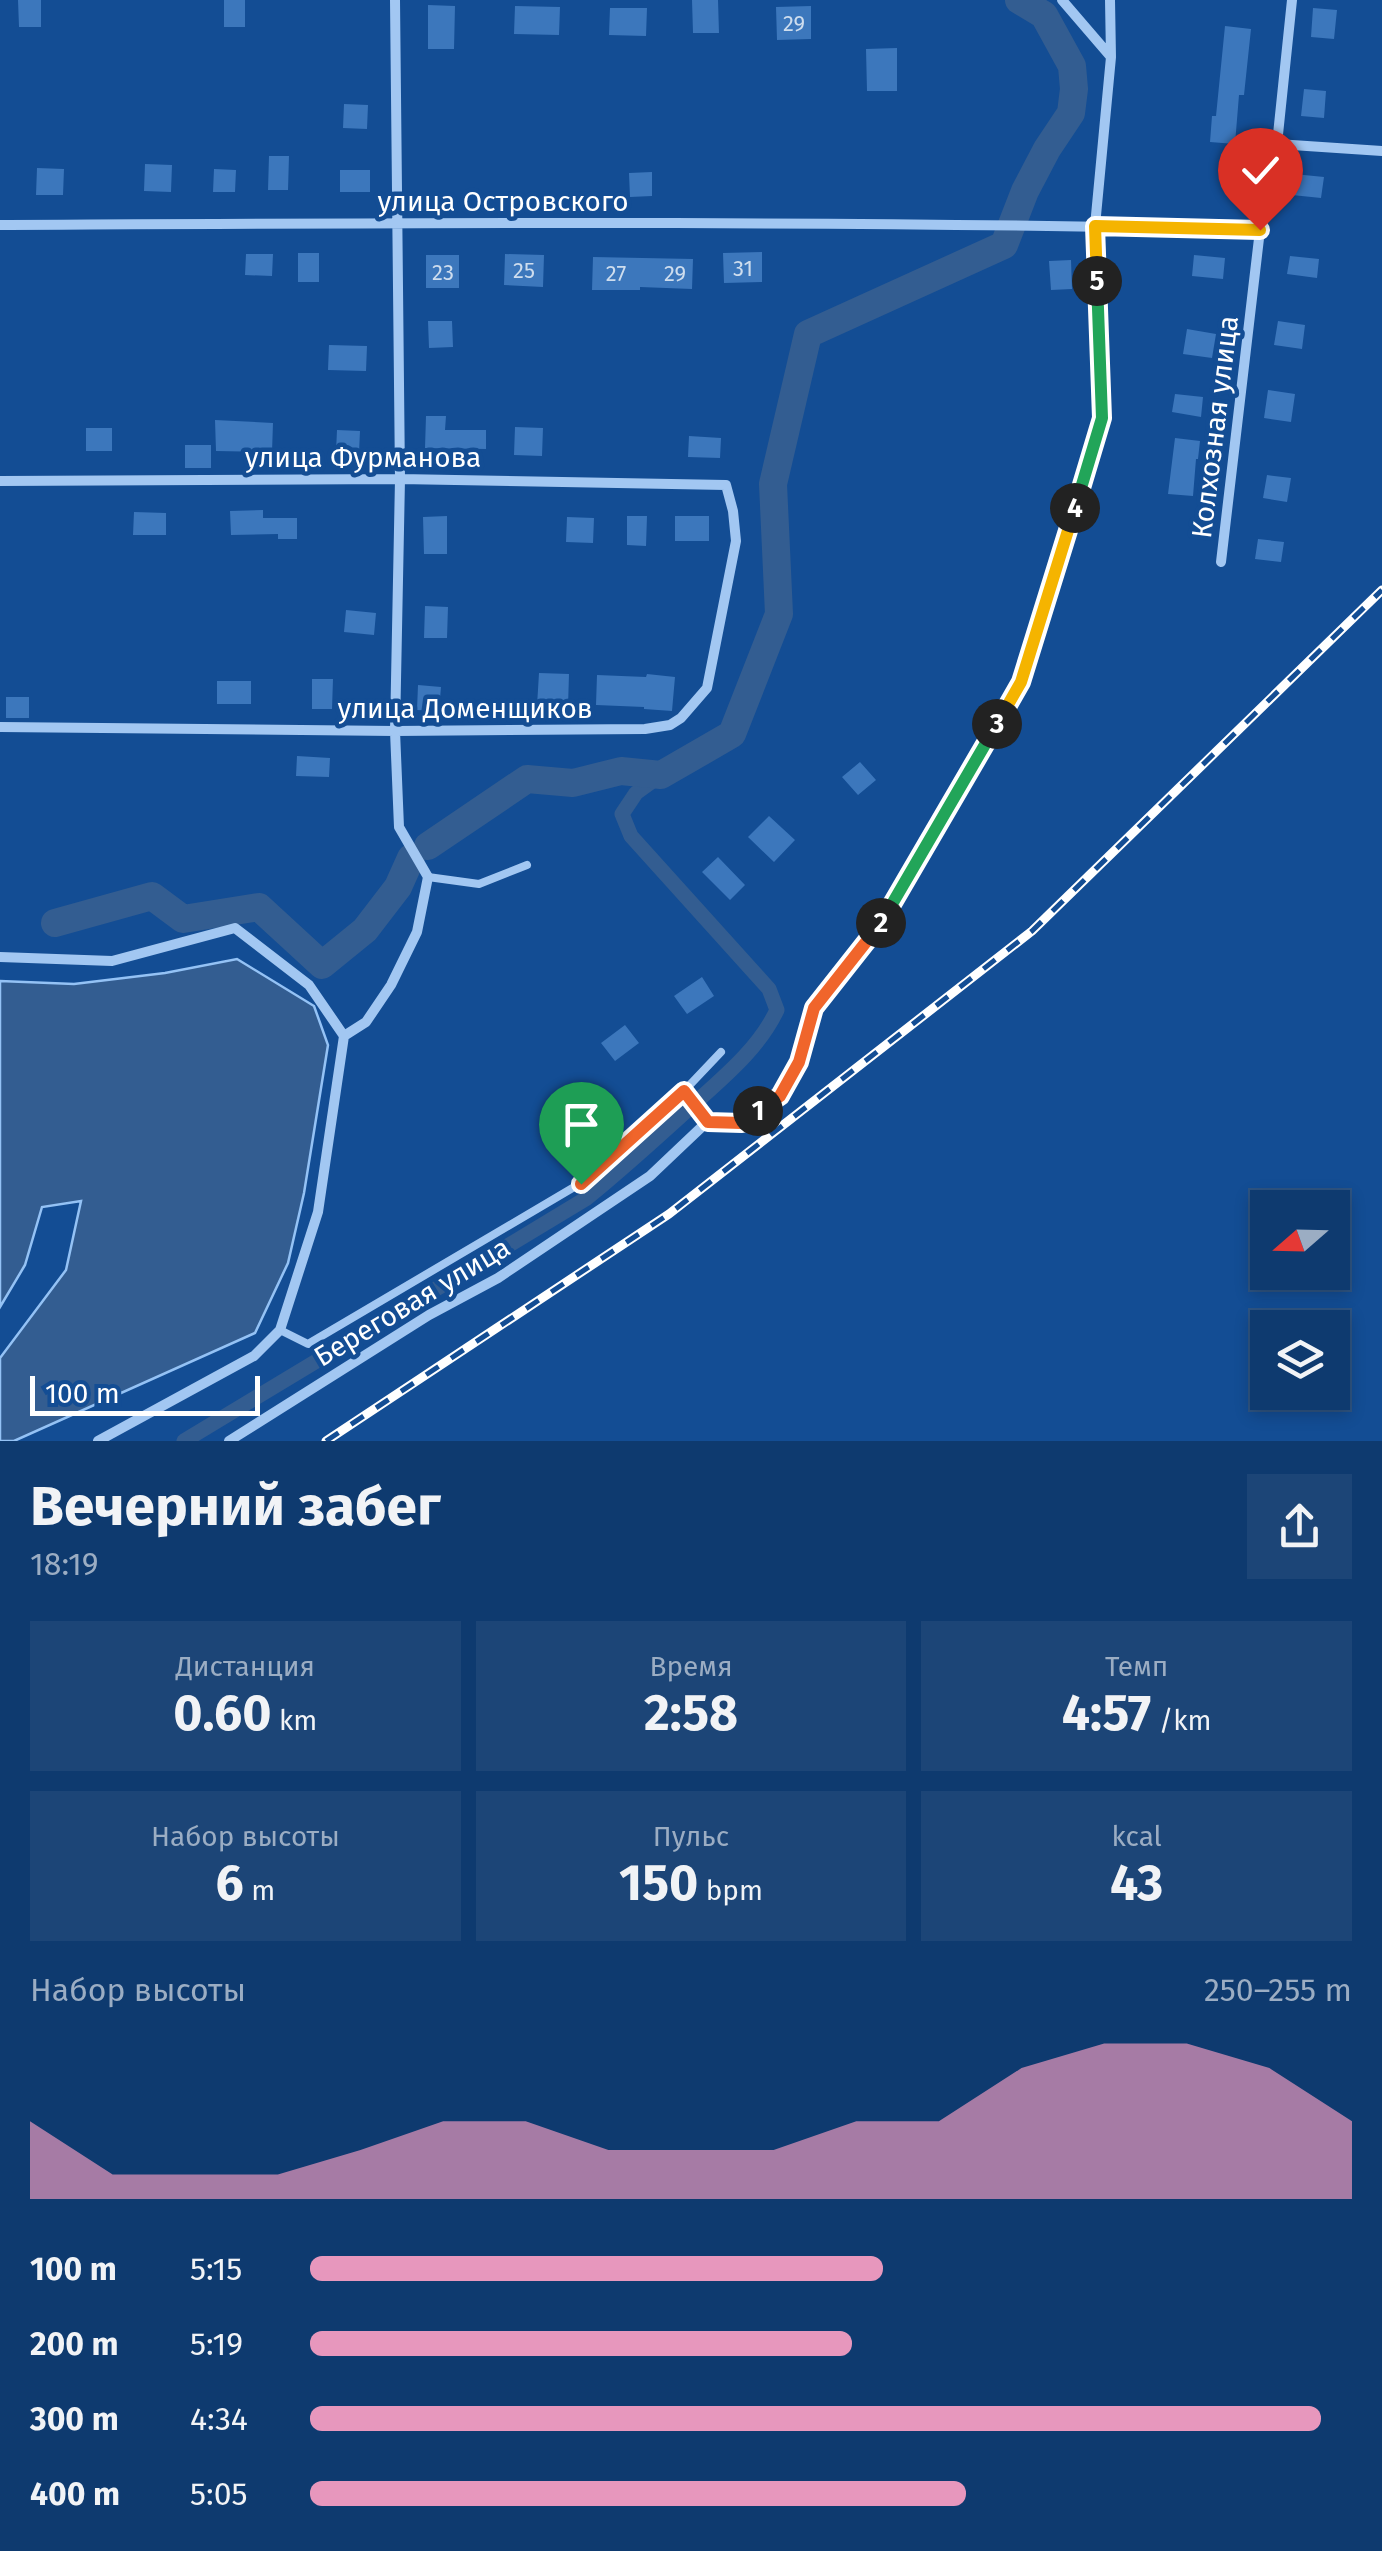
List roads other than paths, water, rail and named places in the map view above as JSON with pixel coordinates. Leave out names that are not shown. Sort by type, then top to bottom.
[{"type":"street","points":[[344,1036],[366,1022],[391,985],[417,932],[428,877],[399,827],[395,732],[400,478],[395,0]]},
{"type":"street","points":[[1062,0],[1111,57]]},
{"type":"street","points":[[684,1091],[708,1122],[742,1123],[780,1096],[799,1062],[814,1008],[884,920],[1021,682],[1102,418],[1095,226],[1111,57],[1110,0]]},
{"type":"street","name":"Колхозная улица","points":[[1221,562],[1292,0]]},
{"type":"street","points":[[1276,144],[1382,151]]},
{"type":"street","name":"улица Островского","points":[[0,225],[1095,226]]},
{"type":"street","points":[[1095,226],[1260,230]]},
{"type":"street","name":"улица Фурманова","points":[[0,481],[400,478],[726,485]]},
{"type":"street","name":"улица Доменщиков","points":[[0,726],[395,732],[645,730],[670,725],[707,688],[736,540],[726,485]]},
{"type":"street","points":[[0,957],[112,961],[235,928],[310,985],[344,1036],[318,1212],[280,1330],[254,1356],[98,1441]]},
{"type":"street","name":"Береговая улица","points":[[229,1441],[429,1315],[498,1278],[650,1176],[708,1122]]},
{"type":"lane","points":[[428,877],[479,884],[527,865]]},
{"type":"lane","points":[[280,1330],[308,1344],[581,1184],[684,1091],[720,1052]]},
{"type":"water","points":[[237,959],[314,1006],[328,1045],[304,1193],[288,1263],[255,1333],[14,1441],[0,1441],[0,1358],[66,1270],[81,1201],[42,1207],[25,1265],[0,1307],[0,981],[74,984]]},
{"type":"waterway","points":[[428,846],[527,779],[573,783],[621,771],[661,775],[732,734],[779,614],[773,484],[808,334],[1004,245],[1025,191],[1071,113],[1072,66],[1044,15],[1019,0]]},
{"type":"waterway","points":[[184,1441],[587,1198],[718,1083],[761,1037],[777,1010],[769,989],[631,836],[622,814],[636,793],[661,775]]},
{"type":"waterway","points":[[55,923],[152,896],[183,919],[259,907],[322,965],[365,930],[398,887],[411,858]]},
{"type":"railway","points":[[326,1441],[669,1214],[1032,931],[1382,590]]}]
